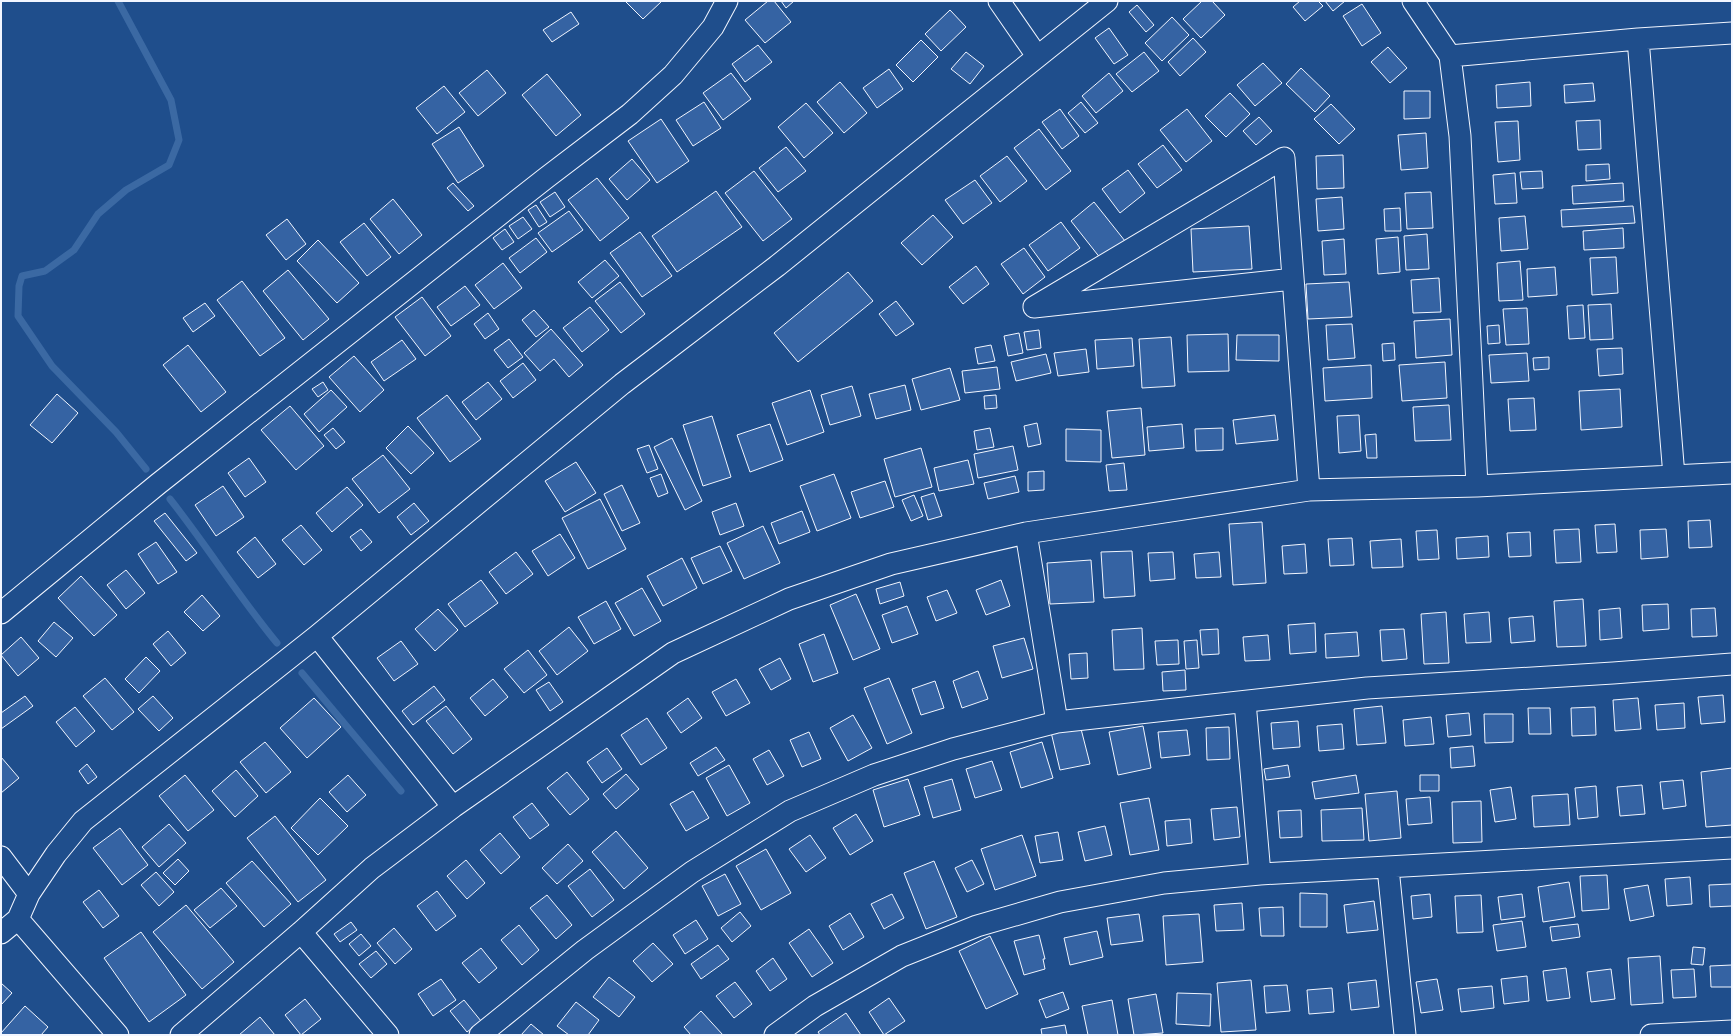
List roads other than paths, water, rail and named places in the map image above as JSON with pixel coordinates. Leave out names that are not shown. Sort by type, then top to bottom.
[{"type":"street","points":[[1,613],[158,484],[540,182],[630,114],[673,75],[713,27],[727,1]]},
{"type":"street","points":[[999,1],[1038,56]]},
{"type":"street","points":[[1,934],[18,919],[29,894],[56,854],[83,821],[317,636],[622,384],[777,266],[1107,1]]},
{"type":"street","points":[[1412,1],[1450,56],[1460,136],[1476,486]]},
{"type":"street","points":[[1450,56],[1638,39],[1732,33]]},
{"type":"street","points":[[1638,39],[1674,476]]},
{"type":"street","points":[[1293,279],[1034,307],[1284,158],[1309,490]]},
{"type":"street","points":[[181,1035],[301,932],[372,868],[453,807],[673,653],[789,599],[884,566],[1026,533],[1309,490],[1476,486],[1732,473]]},
{"type":"street","points":[[1026,533],[1057,722]]},
{"type":"street","points":[[317,636],[453,807]]},
{"type":"street","points":[[480,1035],[585,950],[692,872],[790,811],[874,775],[953,749],[1057,722],[1367,688],[1732,664]]},
{"type":"street","points":[[1245,702],[1260,874]]},
{"type":"street","points":[[775,1035],[815,1006],[902,956],[977,926],[1067,901],[1164,883],[1260,874],[1732,848]]},
{"type":"street","points":[[1,857],[29,894]]},
{"type":"street","points":[[1388,868],[1405,1035]]},
{"type":"street","points":[[18,919],[118,1035]]},
{"type":"street","points":[[301,932],[388,1035]]},
{"type":"street","points":[[1651,1035],[1732,1031]]},
{"type":"waterway","points":[[118,1],[171,100],[179,140],[169,165],[126,190],[98,214],[74,250],[45,271],[22,276],[19,286],[18,316],[52,366],[116,432],[146,469]]},
{"type":"waterway","points":[[170,499],[249,608],[277,643]]},
{"type":"waterway","points":[[302,673],[401,791]]}]
